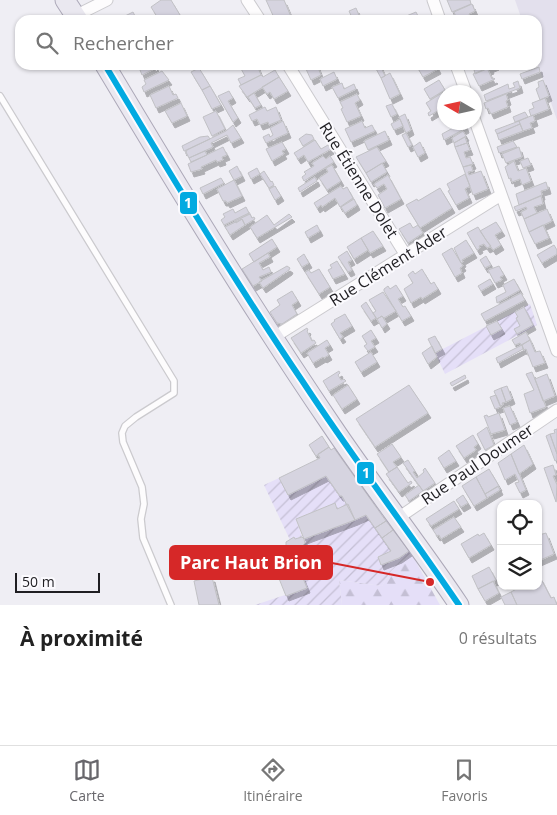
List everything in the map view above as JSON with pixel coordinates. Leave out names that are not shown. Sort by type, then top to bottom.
[{"type":"main road","points":[[65,0],[74,15]]},
{"type":"main road","points":[[108,70],[187,201],[332,426],[459,605]]},
{"type":"street","points":[[81,15],[107,0]]},
{"type":"street","points":[[247,0],[257,15]]},
{"type":"street","points":[[433,0],[438,15]]},
{"type":"street","name":"Rue Étienne Dolet","points":[[291,70],[405,254]]},
{"type":"street","points":[[458,70],[463,85]]},
{"type":"street","points":[[478,130],[557,351]]},
{"type":"street","name":"Rue Clément Ader","points":[[274,337],[501,195]]},
{"type":"street","name":"Rue Paul Doumer","points":[[398,518],[557,410]]},
{"type":"lane","points":[[0,96],[174,381],[174,393],[136,417],[125,426],[122,433],[123,442],[142,487],[144,504],[141,519],[143,538],[171,605]]},
{"type":"shaded area","points":[[515,0],[557,0],[557,120],[540,70],[542,70],[542,15],[520,15]]},
{"type":"green space","points":[[530,304],[537,325],[445,374],[435,353]]},
{"type":"green space","points":[[326,476],[339,496],[342,496],[348,504],[337,509],[335,503],[296,519],[302,537],[290,540],[264,485],[279,478],[288,495]]},
{"type":"green space","points":[[366,515],[391,551],[378,557],[381,565],[399,558],[409,551],[411,553],[391,571],[382,586],[339,580],[342,605],[255,605],[306,588],[296,561],[308,556],[303,545],[305,543],[304,539]]},
{"type":"green space","points":[[411,553],[440,605],[342,605],[339,580],[382,586],[391,571]]},
{"type":"building","points":[[161,0],[171,0],[180,15],[156,15],[151,7]]},
{"type":"building","points":[[266,0],[284,0],[290,15],[273,15]]},
{"type":"building","points":[[447,0],[470,0],[471,4],[452,12]]},
{"type":"building","points":[[472,4],[475,11],[470,15],[455,15],[454,12]]},
{"type":"building","points":[[356,8],[359,15],[351,15],[349,11]]},
{"type":"building","points":[[140,70],[152,70],[142,75]]},
{"type":"building","points":[[200,70],[210,86],[202,90],[191,72]]},
{"type":"building","points":[[242,70],[259,70],[261,75],[241,85],[238,79],[245,76]]},
{"type":"building","points":[[275,70],[279,77],[247,97],[239,86],[261,75],[263,77]]},
{"type":"building","points":[[306,70],[319,70],[321,75],[311,80]]},
{"type":"building","points":[[377,70],[382,70],[385,76],[381,78]]},
{"type":"building","points":[[419,70],[436,70],[423,77]]},
{"type":"building","points":[[474,70],[484,70],[475,74]]},
{"type":"building","points":[[488,70],[492,79],[495,79],[478,85],[473,74]]},
{"type":"building","points":[[531,70],[540,70],[540,72],[522,79],[520,74]]},
{"type":"building","points":[[162,71],[169,80],[144,92],[142,87],[146,84],[144,80]]},
{"type":"building","points":[[334,72],[337,79],[323,86],[320,79]]},
{"type":"building","points":[[390,73],[400,94],[390,99],[381,78]]},
{"type":"building","points":[[279,77],[288,91],[274,99],[270,92],[267,94],[262,87]]},
{"type":"building","points":[[439,80],[442,85],[437,85],[437,95],[430,99],[424,89]]},
{"type":"building","points":[[543,80],[549,96],[540,100],[536,89],[539,87],[538,82]]},
{"type":"building","points":[[518,81],[520,88],[486,101],[484,95],[508,84],[509,89],[515,87],[513,83]]},
{"type":"building","points":[[342,83],[344,89],[354,84],[356,89],[338,98],[332,87]]},
{"type":"building","points":[[169,86],[173,95],[176,94],[178,98],[156,108],[150,95]]},
{"type":"building","points":[[210,86],[221,105],[212,109],[202,90]]},
{"type":"building","points":[[229,91],[233,98],[228,101],[238,118],[233,122],[218,96]]},
{"type":"building","points":[[254,93],[261,105],[255,108],[248,97]]},
{"type":"building","points":[[357,94],[360,100],[355,103],[361,116],[347,122],[340,102]]},
{"type":"building","points":[[506,94],[508,107],[491,114],[488,108],[486,109],[484,103]]},
{"type":"building","points":[[437,96],[437,111],[429,116],[428,113],[431,111],[426,103]]},
{"type":"building","points":[[545,98],[549,109],[531,116],[529,110],[534,108],[532,103]]},
{"type":"building","points":[[181,103],[187,116],[172,123],[165,111]]},
{"type":"building","points":[[392,104],[397,114],[391,117],[386,106]]},
{"type":"building","points":[[265,107],[267,111],[276,107],[281,120],[269,125],[268,122],[260,125],[257,119],[252,121],[249,115]]},
{"type":"building","points":[[216,111],[225,129],[212,136],[203,117]]},
{"type":"building","points":[[525,112],[528,117],[515,122],[513,117]]},
{"type":"building","points":[[405,114],[411,130],[406,133],[399,117]]},
{"type":"building","points":[[533,115],[535,121],[530,123],[532,128],[523,131],[519,121]]},
{"type":"building","points":[[400,119],[403,126],[394,130],[391,124]]},
{"type":"building","points":[[283,121],[288,133],[266,143],[263,137],[269,134],[270,137],[273,135],[270,128]]},
{"type":"building","points":[[362,121],[365,128],[372,125],[375,131],[351,142],[345,129]]},
{"type":"building","points":[[519,121],[520,124],[497,134],[495,130]]},
{"type":"building","points":[[520,124],[523,131],[499,140],[497,134]]},
{"type":"building","points":[[233,125],[241,138],[231,143],[227,135],[211,143],[213,147],[189,158],[187,150],[226,131]]},
{"type":"building","points":[[449,130],[462,130],[444,140],[442,134]]},
{"type":"building","points":[[385,131],[389,140],[368,150],[364,141]]},
{"type":"building","points":[[463,131],[466,136],[454,143],[452,138]]},
{"type":"building","points":[[406,133],[412,145],[408,147],[402,135]]},
{"type":"building","points":[[306,134],[312,135],[314,139],[303,146],[299,139]]},
{"type":"building","points":[[208,136],[210,139],[184,151],[182,146],[200,137]]},
{"type":"building","points":[[465,137],[467,143],[455,147],[454,143]]},
{"type":"building","points":[[315,140],[321,149],[328,145],[331,149],[308,162],[304,155],[298,159],[294,153]]},
{"type":"building","points":[[513,141],[517,147],[499,153],[497,147]]},
{"type":"building","points":[[282,142],[286,149],[282,151],[284,154],[272,161],[266,149]]},
{"type":"building","points":[[420,142],[425,153],[418,157],[413,147]]},
{"type":"building","points":[[467,143],[470,150],[464,152],[466,158],[470,157],[473,164],[463,167],[455,147]]},
{"type":"building","points":[[223,147],[227,155],[222,157],[223,160],[217,162],[216,160],[201,167],[202,169],[191,172],[188,164]]},
{"type":"building","points":[[377,147],[386,161],[366,173],[356,157]]},
{"type":"building","points":[[519,147],[522,157],[506,163],[502,154]]},
{"type":"building","points":[[205,151],[207,155],[191,162],[189,158]]},
{"type":"building","points":[[323,156],[326,159],[330,156],[334,162],[304,181],[302,177],[306,174],[304,172],[314,166],[312,163]]},
{"type":"building","points":[[528,158],[531,165],[523,168],[520,161]]},
{"type":"building","points":[[514,161],[518,171],[526,168],[531,181],[522,185],[520,179],[512,182],[511,178],[509,179],[505,167]]},
{"type":"building","points":[[382,163],[387,172],[371,182],[366,173]]},
{"type":"building","points":[[332,165],[341,181],[327,190],[319,178],[328,172],[326,168]]},
{"type":"building","points":[[471,165],[473,171],[468,172],[469,175],[481,171],[488,189],[473,195],[463,167]]},
{"type":"building","points":[[237,166],[242,176],[234,180],[229,171]]},
{"type":"building","points":[[257,168],[260,174],[251,179],[248,173]]},
{"type":"building","points":[[264,171],[274,185],[269,188],[260,174]]},
{"type":"building","points":[[465,174],[470,186],[465,189],[469,198],[456,205],[448,191],[450,190],[447,184]]},
{"type":"building","points":[[388,175],[401,199],[385,208],[378,195],[387,189],[384,184],[377,188],[374,184]]},
{"type":"building","points":[[315,177],[317,181],[300,192],[298,188]]},
{"type":"building","points":[[221,178],[224,183],[203,194],[200,188]]},
{"type":"building","points":[[234,180],[242,196],[227,203],[223,201],[217,189]]},
{"type":"building","points":[[546,182],[548,189],[541,191],[542,195],[519,205],[516,194]]},
{"type":"building","points":[[275,186],[281,196],[275,200],[269,189]]},
{"type":"building","points":[[341,186],[343,189],[347,187],[353,198],[340,207],[335,198],[322,207],[321,205],[317,208],[314,203]]},
{"type":"building","points":[[440,188],[452,208],[420,228],[406,205],[417,199],[418,201]]},
{"type":"building","points":[[541,196],[543,204],[534,207],[537,213],[524,219],[521,212],[527,209],[526,207],[516,211],[514,207]]},
{"type":"building","points":[[354,199],[357,205],[345,213],[341,207]]},
{"type":"building","points":[[246,207],[249,213],[224,225],[221,220],[225,217],[223,214],[233,209],[235,213]]},
{"type":"building","points":[[547,209],[552,221],[529,232],[524,219]]},
{"type":"building","points":[[250,214],[255,219],[245,225],[242,219],[236,223],[235,221]]},
{"type":"building","points":[[289,214],[292,217],[257,238],[250,227],[267,215],[274,225]]},
{"type":"building","points":[[242,219],[245,225],[230,235],[225,227]]},
{"type":"building","points":[[496,222],[502,231],[495,235],[501,245],[493,250],[480,231]]},
{"type":"building","points":[[410,223],[413,228],[418,225],[423,233],[408,243],[399,229]]},
{"type":"building","points":[[317,225],[320,231],[308,238],[305,232]]},
{"type":"building","points":[[543,225],[549,238],[535,244],[529,232]]},
{"type":"building","points":[[478,227],[491,246],[487,248],[484,244],[479,246],[480,248],[477,250],[467,233]]},
{"type":"building","points":[[373,231],[383,246],[370,253],[361,238]]},
{"type":"building","points":[[361,238],[368,250],[354,259],[347,247]]},
{"type":"building","points":[[272,239],[277,247],[254,262],[249,254]]},
{"type":"building","points":[[466,240],[474,253],[462,260],[463,262],[461,263],[454,248]]},
{"type":"building","points":[[554,245],[557,254],[542,263],[537,255]]},
{"type":"building","points":[[452,248],[463,266],[460,268],[462,273],[455,277],[442,254]]},
{"type":"building","points":[[347,251],[352,260],[348,262],[352,270],[348,272],[338,257]]},
{"type":"building","points":[[268,253],[270,257],[259,263],[263,270],[269,267],[271,272],[259,277],[262,281],[253,286],[242,269]]},
{"type":"building","points":[[304,254],[309,263],[302,267],[297,259]]},
{"type":"building","points":[[486,256],[491,265],[485,268],[480,260]]},
{"type":"building","points":[[337,261],[345,274],[333,279],[328,270],[332,268],[330,265]]},
{"type":"building","points":[[287,266],[290,268],[289,270],[263,288],[259,282]]},
{"type":"building","points":[[499,266],[504,275],[500,277],[502,280],[495,283],[488,270]]},
{"type":"building","points":[[319,269],[330,287],[319,294],[305,272],[309,270],[311,273]]},
{"type":"building","points":[[422,269],[431,284],[434,282],[438,289],[422,299],[421,297],[411,303],[404,289],[413,283],[408,275],[413,271],[415,274]]},
{"type":"building","points":[[490,279],[493,284],[481,291],[478,286]]},
{"type":"building","points":[[514,279],[520,290],[497,303],[496,297],[506,292],[503,285]]},
{"type":"building","points":[[396,285],[403,296],[398,299],[411,316],[402,321],[384,291],[388,286],[390,289]]},
{"type":"building","points":[[292,291],[298,301],[292,305],[297,314],[282,324],[277,323],[270,312],[280,305],[277,300]]},
{"type":"building","points":[[383,292],[396,311],[384,318],[382,316],[377,319],[373,313],[376,311],[369,300]]},
{"type":"building","points":[[521,293],[525,300],[485,321],[481,314]]},
{"type":"building","points":[[366,302],[376,318],[371,321],[361,306]]},
{"type":"building","points":[[524,307],[533,325],[517,334],[514,329],[520,326],[515,312]]},
{"type":"building","points":[[345,314],[352,326],[340,333],[343,337],[340,339],[331,324],[334,320]]},
{"type":"building","points":[[382,316],[387,324],[382,328],[377,319]]},
{"type":"building","points":[[497,321],[502,329],[491,335],[486,326]]},
{"type":"building","points":[[307,328],[312,341],[314,340],[316,343],[301,353],[291,338]]},
{"type":"building","points":[[371,330],[376,338],[371,341],[375,347],[368,351],[364,346],[367,344],[362,336]]},
{"type":"building","points":[[526,332],[530,340],[521,345],[520,343],[515,345],[512,340]]},
{"type":"building","points":[[435,336],[442,349],[435,353],[428,339]]},
{"type":"building","points":[[327,340],[330,345],[325,348],[329,355],[313,363],[307,353]]},
{"type":"building","points":[[530,340],[535,352],[540,351],[545,363],[533,367],[526,349],[524,350],[522,345]]},
{"type":"building","points":[[522,345],[523,349],[498,363],[496,358]]},
{"type":"building","points":[[432,346],[437,357],[428,364],[422,353]]},
{"type":"building","points":[[371,352],[377,362],[361,372],[355,362]]},
{"type":"building","points":[[339,371],[338,375],[341,380],[344,379],[346,381],[329,391],[323,381]]},
{"type":"building","points":[[532,372],[546,407],[530,413],[524,394],[534,390],[526,374]]},
{"type":"building","points":[[547,374],[555,396],[543,401],[535,379]]},
{"type":"building","points":[[465,375],[466,378],[452,386],[450,383]]},
{"type":"building","points":[[348,385],[357,399],[342,409],[333,395]]},
{"type":"building","points":[[409,385],[428,413],[375,447],[356,419]]},
{"type":"building","points":[[507,386],[512,399],[506,402],[501,388]]},
{"type":"building","points":[[501,388],[506,402],[500,406],[494,391]]},
{"type":"building","points":[[496,395],[501,407],[495,409],[490,397]]},
{"type":"building","points":[[510,406],[517,422],[510,425],[503,408]]},
{"type":"building","points":[[499,413],[505,430],[491,434],[484,416],[487,415],[488,417]]},
{"type":"building","points":[[487,427],[494,445],[485,450],[477,434]]},
{"type":"building","points":[[557,429],[557,454],[550,434],[555,433],[554,430]]},
{"type":"building","points":[[550,434],[557,454],[557,460],[555,461],[546,436]]},
{"type":"building","points":[[473,435],[478,444],[474,447],[476,450],[464,458],[456,446]]},
{"type":"building","points":[[322,436],[329,447],[316,456],[309,445]]},
{"type":"building","points":[[392,444],[401,457],[393,462],[397,467],[389,472],[377,454]]},
{"type":"building","points":[[524,445],[533,464],[519,474],[511,454]]},
{"type":"building","points":[[329,447],[331,450],[334,448],[386,521],[375,528],[366,515],[355,520],[342,496],[340,496],[326,476],[288,495],[279,478],[320,458],[318,454]]},
{"type":"building","points":[[449,450],[456,461],[444,468],[438,458]]},
{"type":"building","points":[[511,454],[526,490],[520,493],[515,483],[519,482],[515,474],[505,480],[498,463]]},
{"type":"building","points":[[408,460],[417,478],[424,472],[425,468],[435,483],[423,491],[403,463]]},
{"type":"building","points":[[553,465],[556,475],[553,476],[557,485],[556,502],[544,468]]},
{"type":"building","points":[[397,467],[408,483],[411,481],[412,483],[399,492],[386,474]]},
{"type":"building","points":[[489,469],[499,486],[485,494],[476,477]]},
{"type":"building","points":[[476,477],[487,498],[474,506],[462,486]]},
{"type":"building","points":[[419,485],[423,491],[409,501],[405,495]]},
{"type":"building","points":[[498,486],[500,490],[487,498],[485,494]]},
{"type":"building","points":[[463,495],[468,503],[461,507],[456,500]]},
{"type":"building","points":[[454,501],[459,509],[431,526],[426,519]]},
{"type":"building","points":[[335,503],[337,509],[348,504],[355,520],[304,539],[296,519]]},
{"type":"building","points":[[454,517],[461,527],[441,539],[433,530]]},
{"type":"building","points":[[386,521],[393,530],[382,538],[375,528]]},
{"type":"building","points":[[393,530],[409,551],[399,558],[381,565],[378,557],[391,551],[382,538]]},
{"type":"building","points":[[484,533],[491,545],[469,558],[461,544],[478,534],[479,536]]},
{"type":"building","points":[[546,533],[554,554],[542,559],[542,545],[542,534]]},
{"type":"building","points":[[294,537],[295,539],[302,537],[304,539],[305,543],[303,545],[308,556],[296,561],[307,588],[286,596],[269,551],[275,552],[286,548],[286,542]]},
{"type":"building","points":[[489,567],[496,580],[478,589],[472,576]]},
{"type":"building","points":[[212,577],[219,605],[199,605],[194,581]]},
{"type":"building","points":[[493,581],[499,593],[485,601],[478,589]]},
{"type":"building","points":[[542,581],[551,598],[554,597],[557,605],[517,605],[511,592],[515,590],[542,590]]},
{"type":"building","points":[[511,592],[517,605],[505,605],[501,597]]},
{"type":"transit line","name":"1","points":[[108,70],[202,225],[277,343],[341,438],[459,605]]},
{"type":"place","name":"Parc Haut Brion","points":[[430,582]]}]
